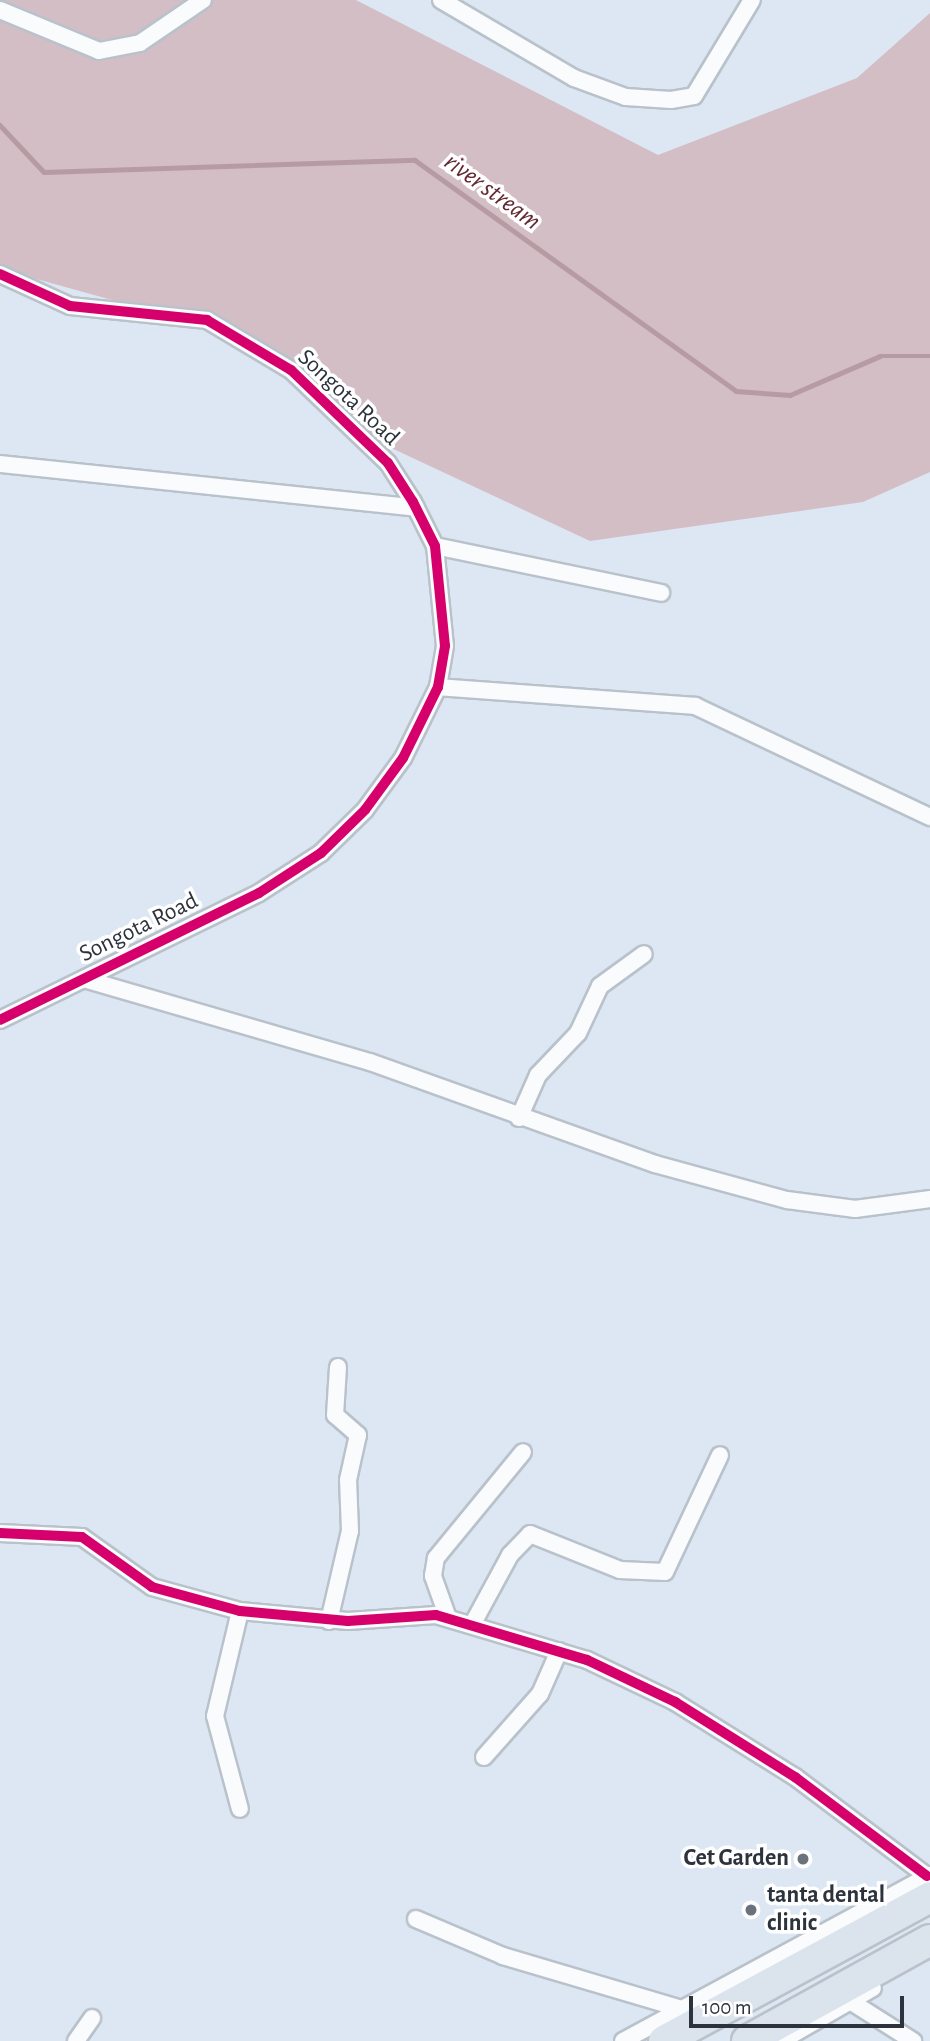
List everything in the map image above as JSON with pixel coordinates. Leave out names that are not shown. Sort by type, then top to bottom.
[{"type":"highway","points":[[664,2041],[929,1883]]},
{"type":"highway","points":[[747,2041],[930,1940]]},
{"type":"street","points":[[0,10],[99,51],[140,43],[203,0]]},
{"type":"street","points":[[441,0],[574,78],[626,97],[671,100],[694,96],[752,0]]},
{"type":"street","name":"Songota Road","points":[[0,274],[70,306],[207,320],[239,335],[291,370],[388,463],[435,546],[445,594],[438,687],[383,787],[321,853],[260,892],[0,1020]]},
{"type":"street","points":[[0,464],[416,509]]},
{"type":"street","points":[[435,546],[661,593]]},
{"type":"street","points":[[438,687],[695,706],[930,817]]},
{"type":"street","points":[[519,1118],[538,1075],[578,1033],[600,986],[644,954]]},
{"type":"street","points":[[84,979],[370,1062],[519,1118],[787,1200],[855,1209],[930,1199]]},
{"type":"street","points":[[328,1620],[351,1531],[348,1480],[358,1436],[335,1415],[338,1367]]},
{"type":"street","points":[[448,1618],[433,1576],[436,1558],[523,1452]]},
{"type":"street","points":[[472,1625],[510,1555],[530,1534],[620,1570],[666,1573],[720,1455]]},
{"type":"street","points":[[0,1533],[82,1538],[152,1587],[240,1611],[328,1620],[448,1618],[559,1651],[675,1702],[796,1777],[929,1883],[623,2041]]},
{"type":"street","points":[[240,1611],[215,1716],[240,1809]]},
{"type":"street","points":[[484,1757],[540,1694],[559,1651]]},
{"type":"street","points":[[416,1919],[503,1956],[682,2009]]},
{"type":"street","points":[[781,2041],[930,1956]]},
{"type":"street","points":[[850,2001],[913,2041]]},
{"type":"street","points":[[76,2041],[92,2018]]},
{"type":"shaded area","points":[[0,0],[356,0],[658,155],[857,78],[930,13],[930,472],[863,502],[590,541],[355,431],[239,335],[0,269]]},
{"type":"waterway","name":"river stream","points":[[0,125],[44,172],[415,160],[736,391],[790,395],[880,356],[930,356]]},
{"type":"cycle path","points":[[0,274],[70,306],[207,320],[291,370],[388,463],[413,502],[435,546],[445,646],[438,687],[403,758],[365,810],[321,853],[259,893],[0,1020]]},
{"type":"cycle path","points":[[0,1533],[82,1537],[152,1587],[240,1611],[348,1621],[436,1615],[587,1660],[675,1702],[795,1777],[927,1876]]},
{"type":"place","name":"Cet Garden","points":[[803,1859]]},
{"type":"place","name":"tanta dental clinic","points":[[751,1910]]}]
